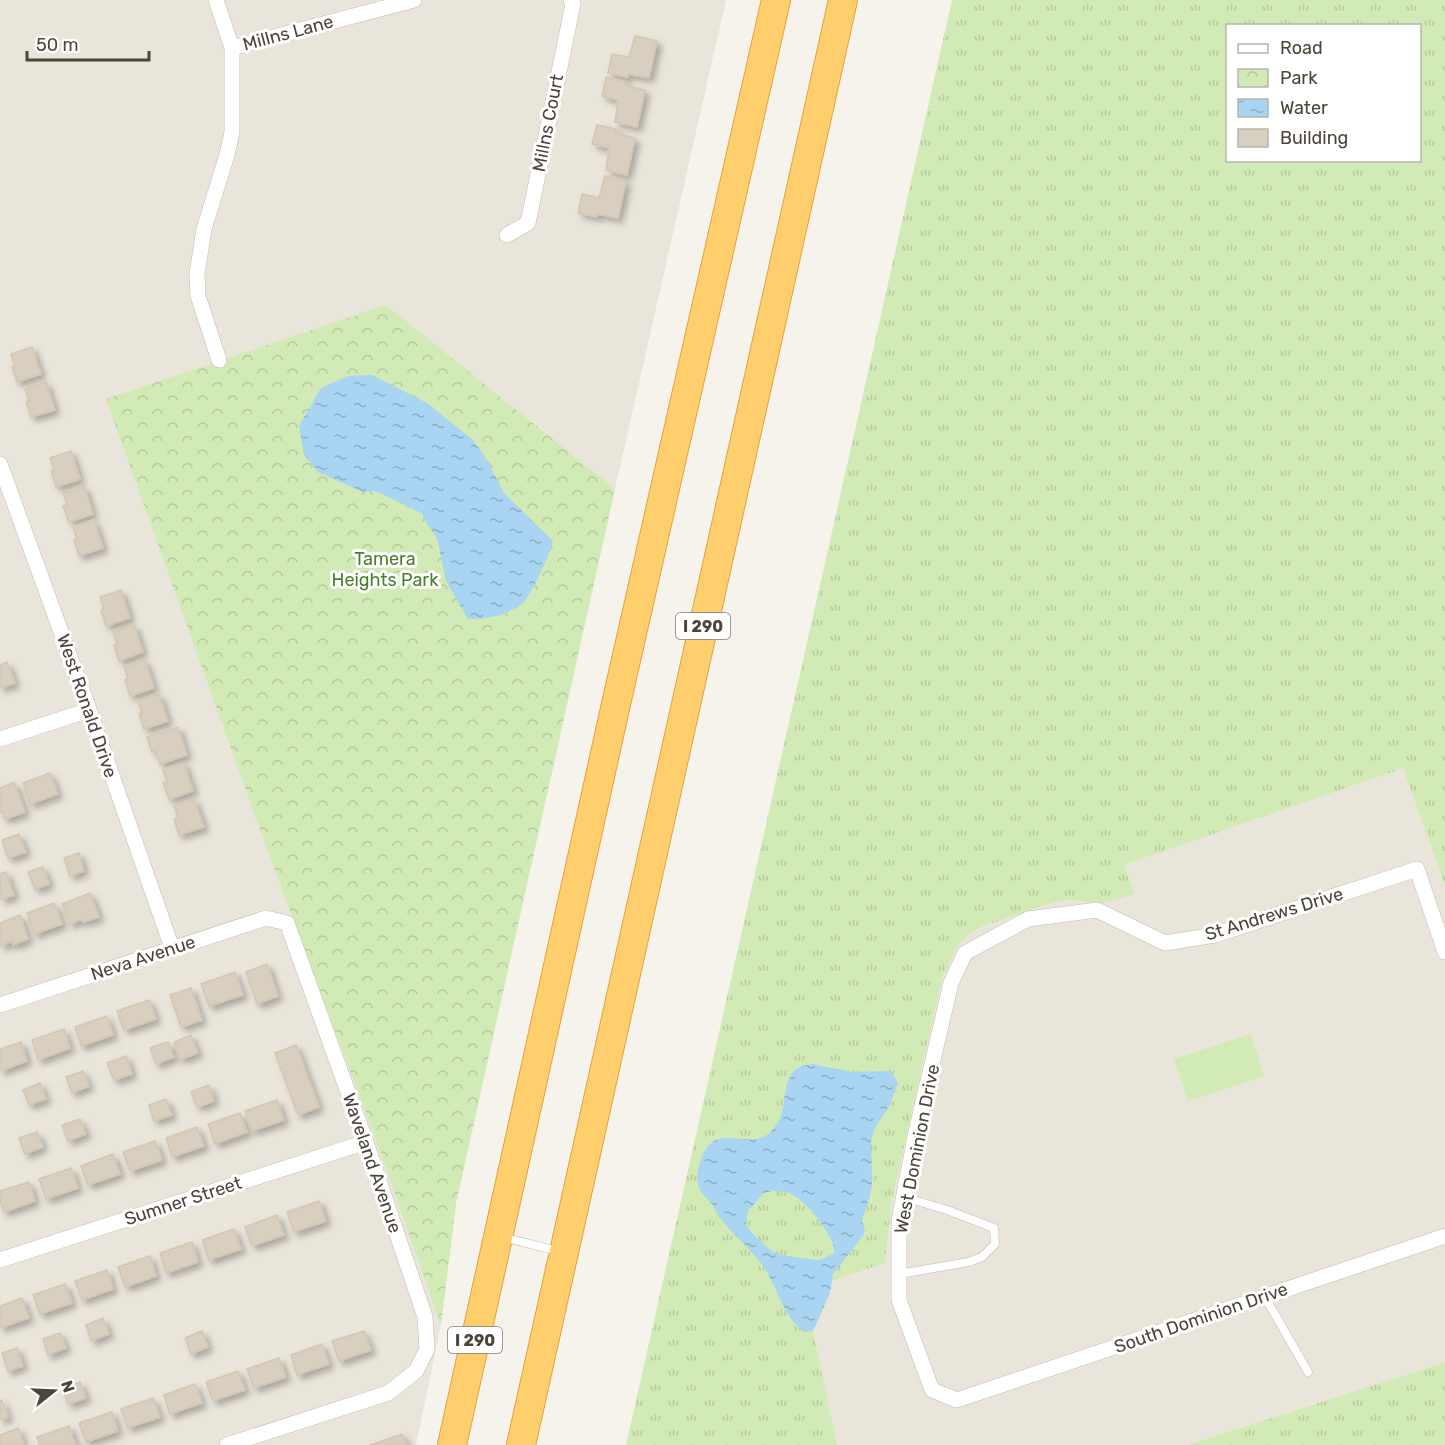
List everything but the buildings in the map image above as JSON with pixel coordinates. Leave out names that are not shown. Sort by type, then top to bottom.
[{"type":"highway","name":"I 290","points":[[452,1445],[616,704],[776,0]]},
{"type":"highway","name":"I 290","points":[[521,1445],[843,0]]},
{"type":"street","points":[[216,0],[232,48],[232,132],[204,229],[196,274],[198,296],[219,360]]},
{"type":"street","name":"Millns Lane","points":[[232,48],[414,0]]},
{"type":"street","name":"Millns Court","points":[[507,235],[528,223],[573,4],[571,0]]},
{"type":"street","name":"West Ronald Drive","points":[[0,464],[3,483],[88,710],[172,948]]},
{"type":"street","points":[[0,739],[88,710]]},
{"type":"street","name":"St Andrews Drive","points":[[965,952],[1028,919],[1097,910],[1166,943],[1215,935],[1417,869],[1445,952]]},
{"type":"street","name":"Neva Avenue","points":[[0,1005],[266,918],[287,923]]},
{"type":"street","name":"Waveland Avenue","points":[[227,1445],[388,1393],[416,1371],[427,1349],[425,1317],[366,1142],[287,923]]},
{"type":"street","name":"West Dominion Drive","points":[[957,1400],[932,1390],[899,1300],[899,1221],[916,1132],[951,983],[965,952]]},
{"type":"street","name":"Sumner Street","points":[[0,1260],[366,1142]]},
{"type":"street","name":"South Dominion Drive","points":[[957,1400],[1445,1236]]},
{"type":"lane","points":[[899,1274],[969,1262],[982,1257],[995,1244],[994,1228],[904,1197]]},
{"type":"lane","points":[[498,1236],[563,1253]]},
{"type":"lane","points":[[1265,1297],[1308,1372]]},
{"type":"shaded area","points":[[0,0],[726,0],[456,1203],[441,1325],[416,1445],[0,1445]]},
{"type":"shaded area","points":[[1403,767],[1445,885],[1445,1362],[1188,1445],[837,1445],[813,1331],[830,1293],[832,1281],[885,1263],[892,1200],[942,979],[957,947],[981,927],[1055,902],[1071,900],[1101,904],[1135,894],[1124,865]]},
{"type":"green space","points":[[952,0],[1445,0],[1445,885],[1403,768],[1124,865],[1135,894],[1101,904],[1071,900],[1055,902],[981,927],[968,936],[957,947],[942,979],[892,1200],[885,1263],[832,1281],[830,1293],[813,1331],[837,1445],[626,1445]]},
{"type":"green space","name":"Tamera Heights Park","points":[[386,305],[615,489],[456,1203],[441,1325],[378,1145],[268,852],[106,399]]},
{"type":"green space","points":[[1251,1034],[1264,1076],[1188,1101],[1174,1059]]},
{"type":"green space","points":[[1445,1362],[1445,1445],[1188,1445]]},
{"type":"water","points":[[372,375],[427,403],[473,440],[487,460],[504,493],[553,541],[530,593],[526,600],[516,608],[496,616],[468,619],[446,581],[437,538],[423,518],[423,514],[382,494],[373,491],[363,492],[318,472],[304,455],[299,426],[321,388],[348,376]]},
{"type":"water","points":[[813,1064],[851,1072],[891,1071],[898,1083],[890,1105],[876,1126],[871,1140],[872,1184],[862,1221],[865,1230],[863,1236],[833,1274],[830,1293],[813,1331],[804,1332],[785,1309],[767,1271],[720,1217],[700,1190],[697,1181],[703,1154],[716,1140],[760,1138],[769,1133],[781,1116],[789,1079],[801,1067]],"holes":[[[775,1191],[791,1194],[812,1211],[830,1238],[834,1253],[817,1260],[780,1255],[770,1250],[753,1234],[746,1225],[748,1211],[764,1193]]]}]
